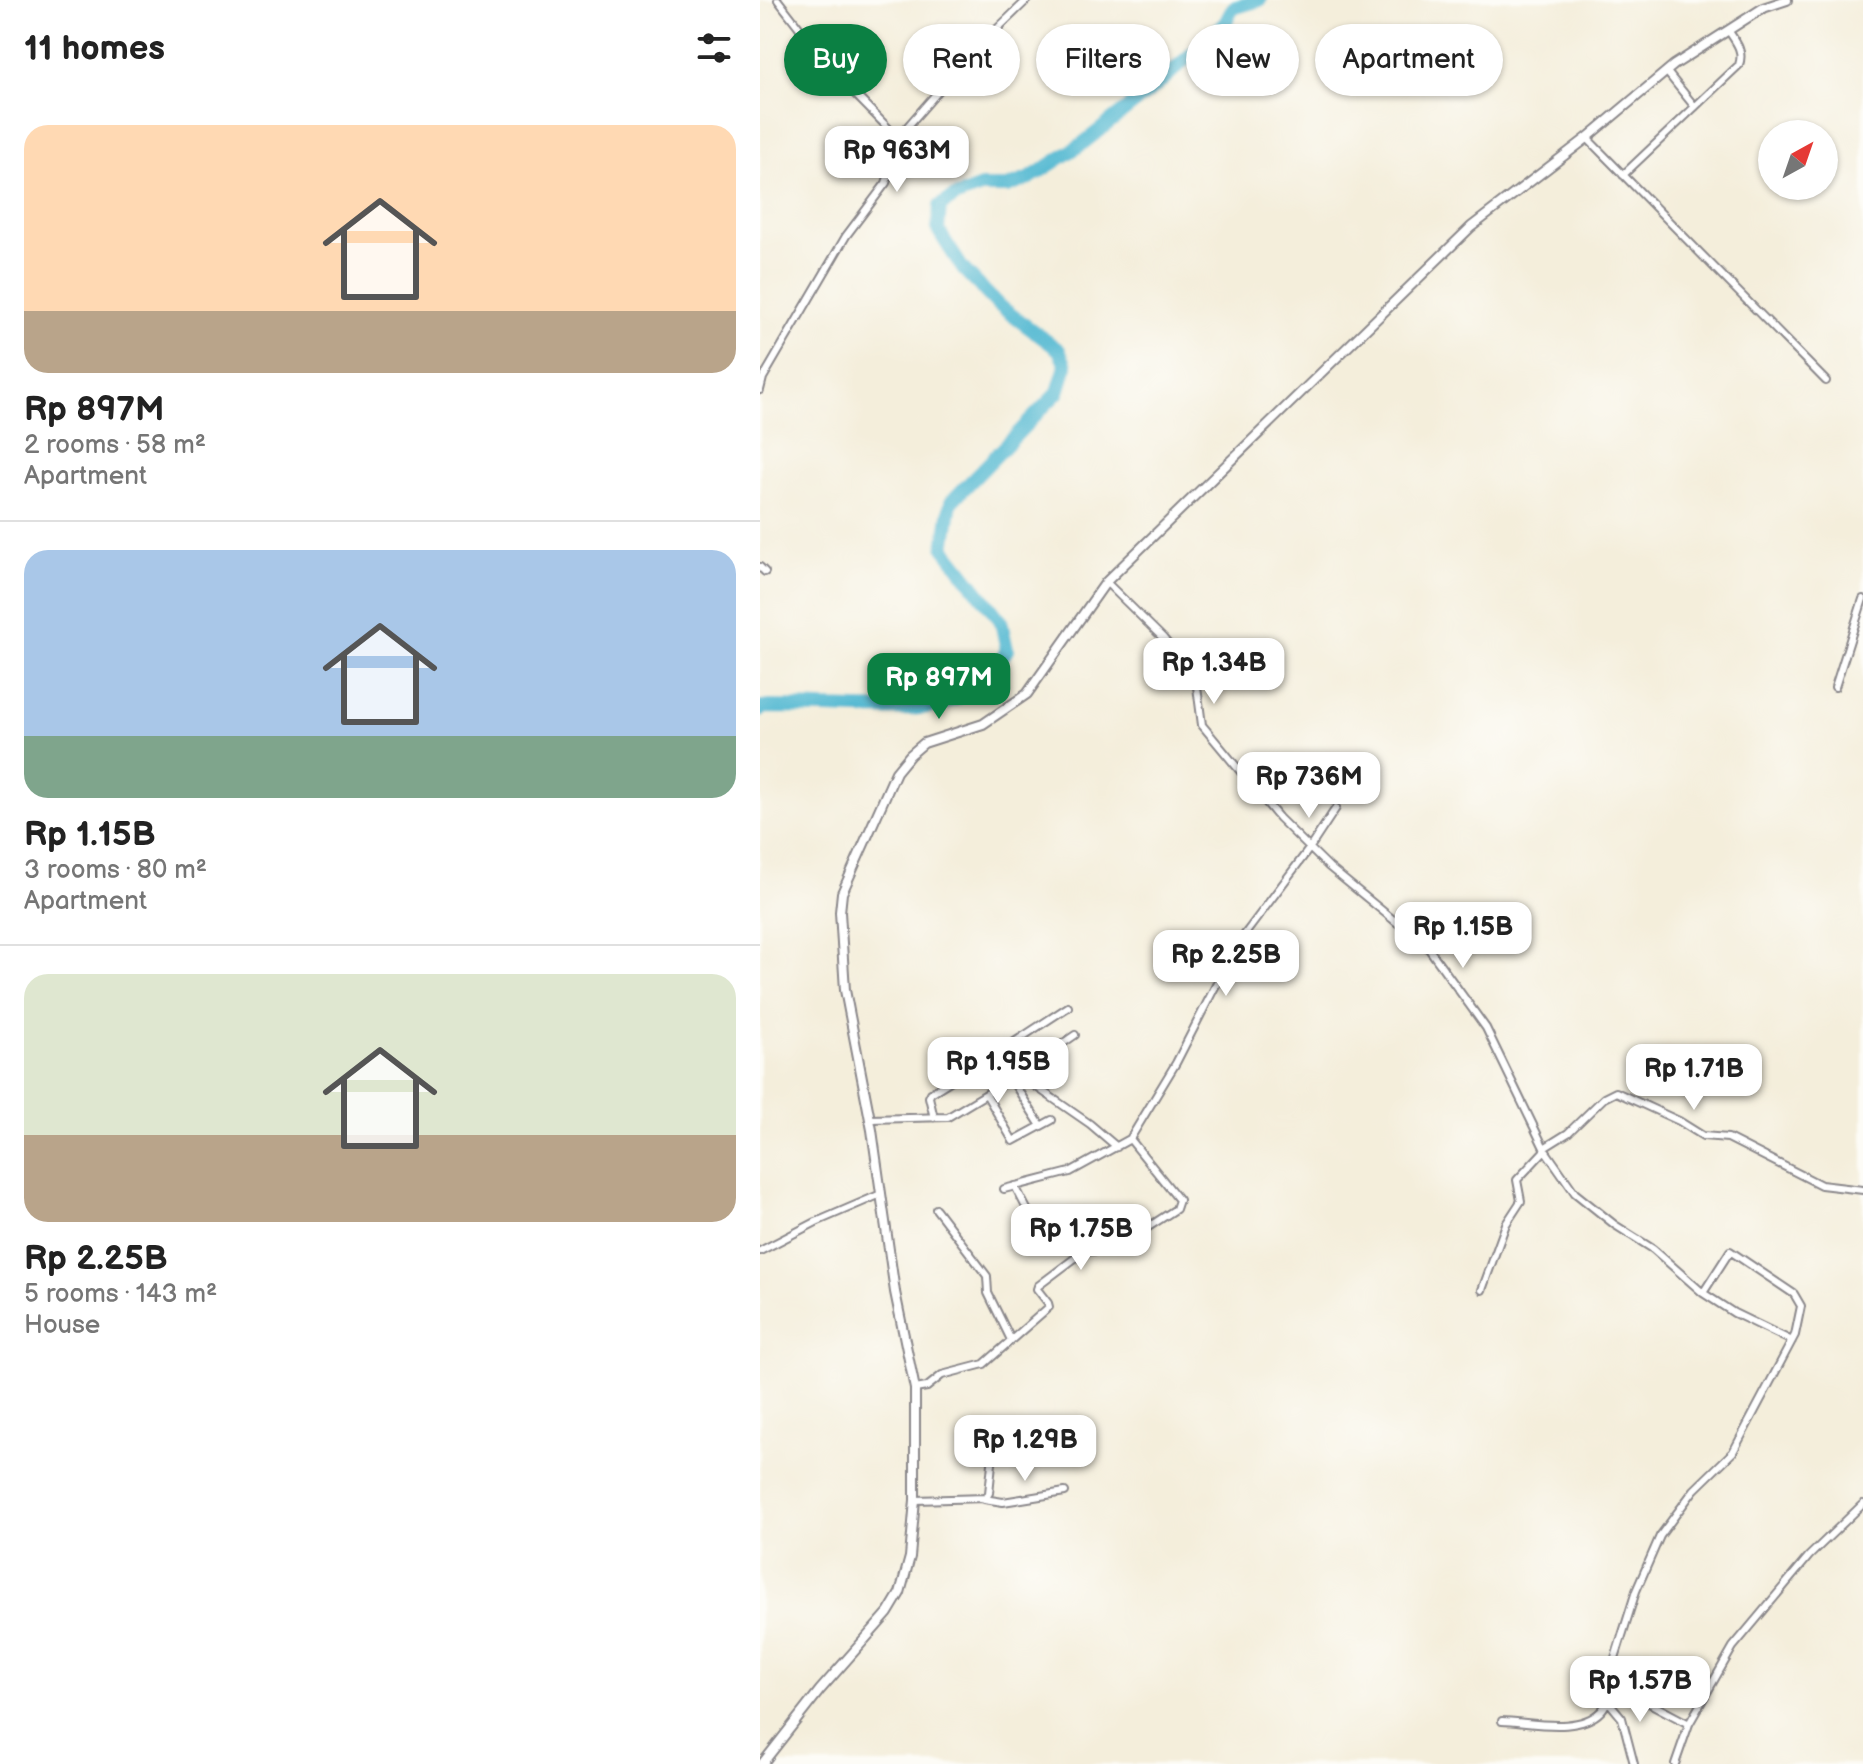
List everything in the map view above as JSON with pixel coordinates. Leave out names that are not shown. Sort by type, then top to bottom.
[{"type":"street","points":[[778,0],[835,74],[900,140]]},
{"type":"street","points":[[760,390],[763,378],[846,236],[886,183],[907,127],[970,55],[1027,0]]},
{"type":"street","points":[[762,1764],[820,1690],[888,1613],[900,1593],[910,1557],[915,1500],[915,1389],[895,1292],[870,1119],[845,990],[840,912],[842,893],[896,772],[924,743],[983,724],[1027,694],[1106,582],[1471,227],[1587,138],[1666,71],[1763,8],[1787,0]]},
{"type":"street","points":[[1623,175],[1739,65],[1742,57],[1739,46],[1728,30]]},
{"type":"street","points":[[1666,71],[1695,107]]},
{"type":"street","points":[[1587,138],[1826,381]]},
{"type":"street","points":[[1106,582],[1144,618],[1196,679],[1201,718],[1206,730],[1309,849],[1429,949],[1486,1028],[1544,1149],[1575,1193],[1615,1225],[1653,1249],[1703,1293],[1747,1320],[1792,1341]]},
{"type":"street","points":[[1835,687],[1863,599]]},
{"type":"street","points":[[1004,1189],[1070,1172],[1130,1139],[1176,1063],[1236,946],[1336,808]]},
{"type":"street","points":[[934,1118],[929,1097],[931,1093],[1068,1007]]},
{"type":"street","points":[[870,1119],[951,1116],[1017,1077],[1075,1035]]},
{"type":"street","points":[[989,1058],[1090,1124],[1117,1147]]},
{"type":"street","points":[[1017,1077],[1041,1126]]},
{"type":"street","points":[[1482,1290],[1506,1224],[1520,1203],[1516,1181],[1544,1149],[1568,1133],[1604,1098],[1616,1092],[1679,1121],[1703,1136],[1728,1138],[1821,1185],[1863,1190]]},
{"type":"street","points":[[986,1094],[1013,1141],[1052,1120]]},
{"type":"street","points":[[915,1389],[927,1387],[942,1375],[984,1364],[1049,1307],[1038,1286],[1083,1252],[1116,1248],[1179,1205],[1179,1200],[1130,1139]]},
{"type":"street","points":[[1015,1186],[1045,1244]]},
{"type":"street","points":[[760,1251],[881,1194]]},
{"type":"street","points":[[936,1209],[987,1276],[988,1293],[1011,1340]]},
{"type":"street","points":[[1634,1764],[1622,1718],[1608,1701],[1605,1690],[1632,1605],[1660,1536],[1694,1490],[1733,1452],[1792,1341],[1802,1309],[1798,1299],[1730,1251],[1703,1293]]},
{"type":"street","points":[[984,1499],[989,1493],[994,1444]]},
{"type":"street","points":[[915,1500],[984,1499],[1003,1502],[1065,1492]]},
{"type":"street","points":[[1675,1764],[1689,1724],[1733,1647],[1809,1556],[1863,1504]]},
{"type":"street","points":[[1502,1721],[1569,1724],[1585,1720],[1600,1712],[1614,1690],[1623,1689],[1689,1724]]},
{"type":"waterway","points":[[760,710],[762,707],[902,709],[942,704],[976,686],[1007,650],[1001,621],[944,548],[951,502],[1058,392],[1066,366],[1059,350],[997,304],[963,269],[938,230],[940,206],[981,187],[1007,187],[1030,178],[1082,144],[1157,85],[1224,25],[1233,8],[1260,0]]}]
